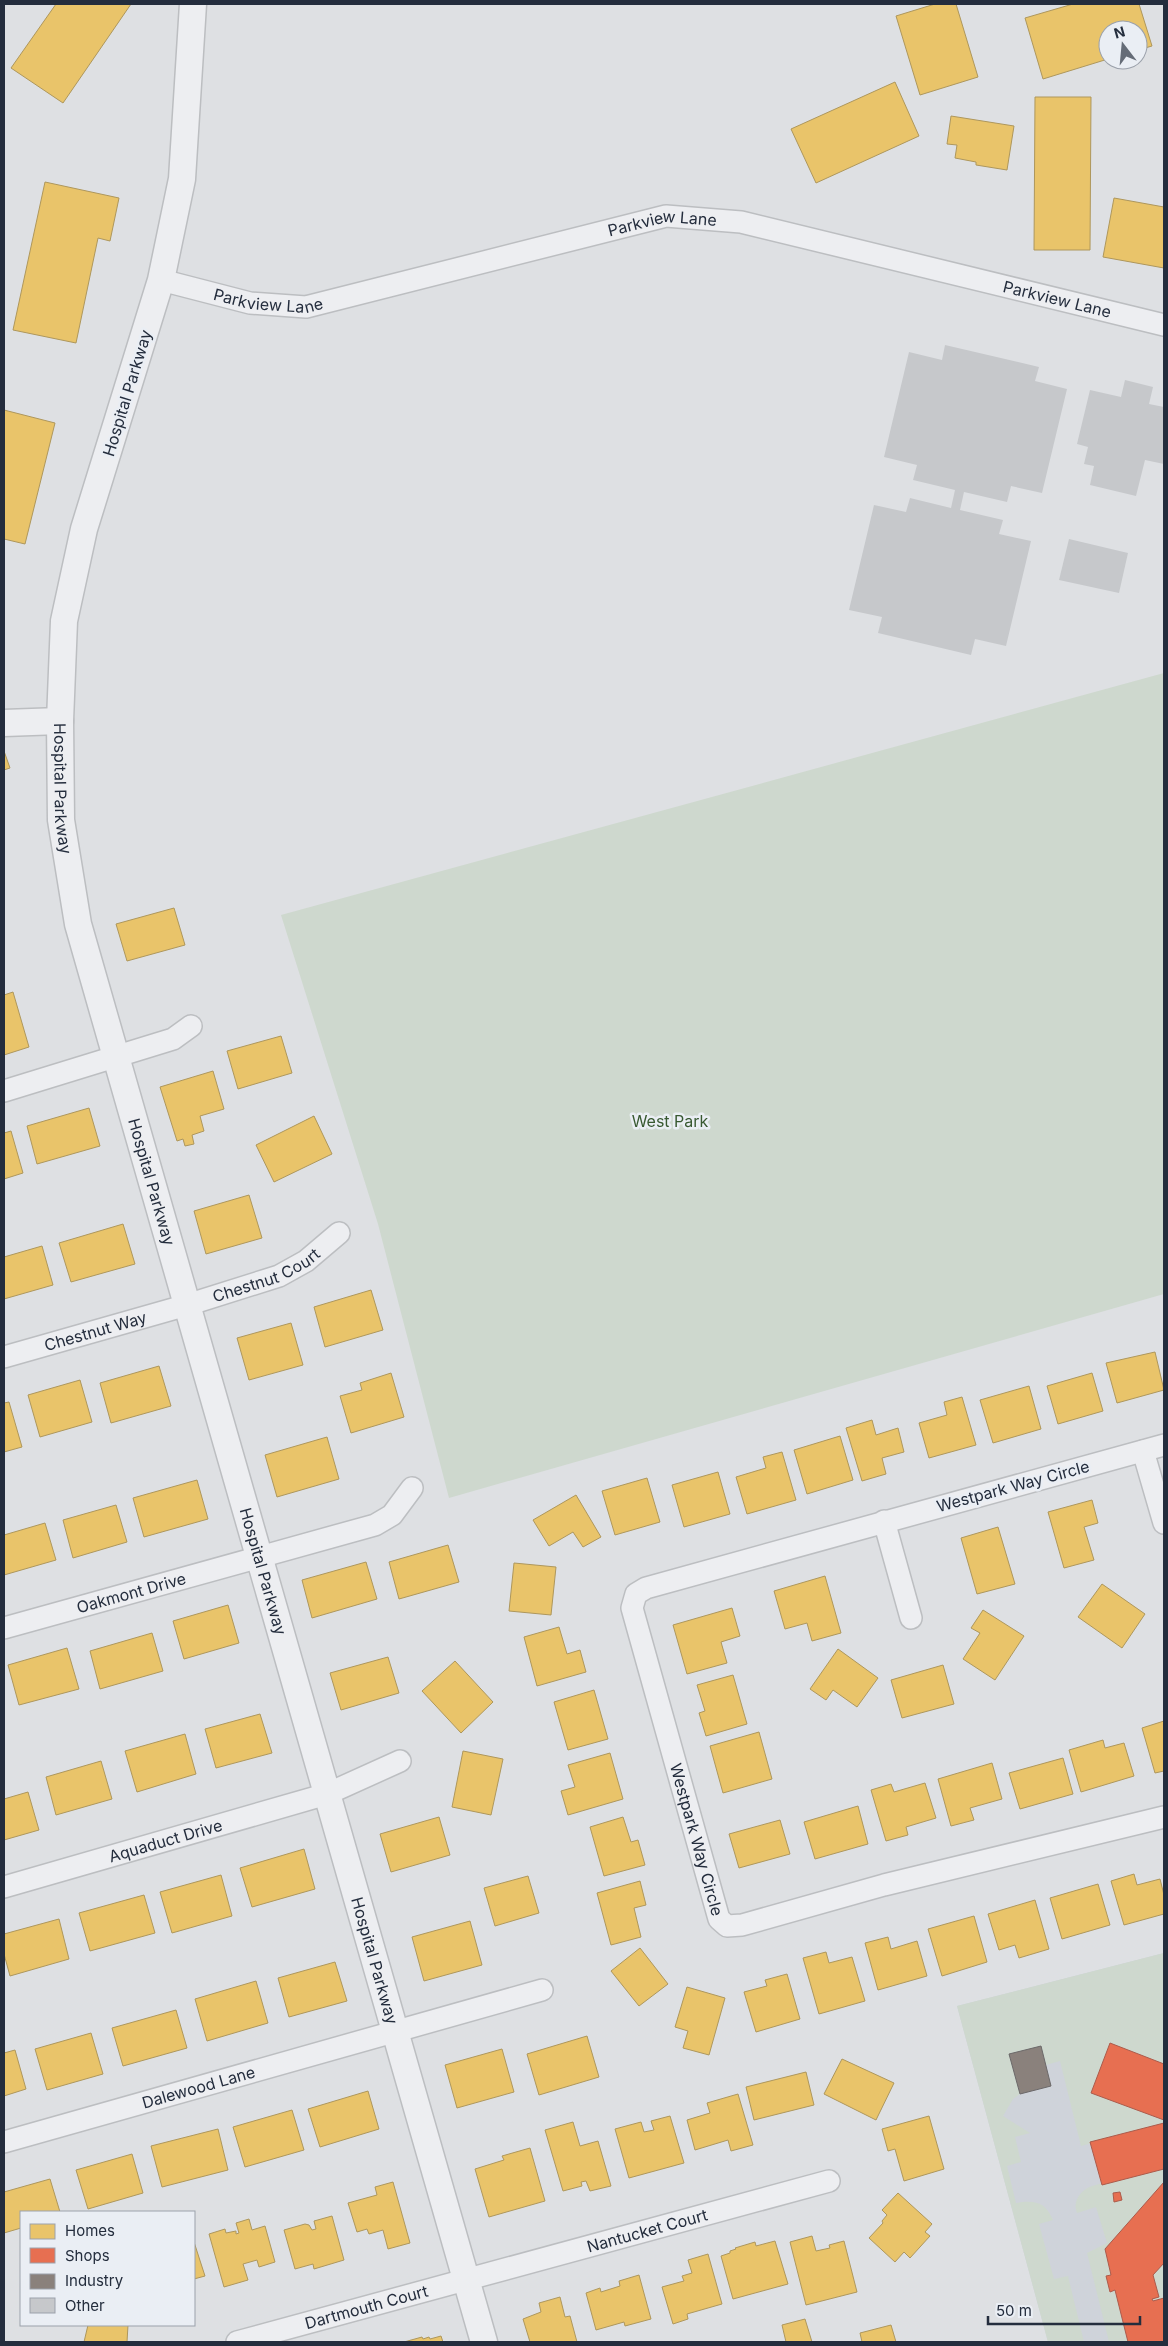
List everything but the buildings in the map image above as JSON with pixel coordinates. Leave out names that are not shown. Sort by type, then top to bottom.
[{"type":"street","name":"Hospital Parkway","points":[[193,4],[182,178],[160,280],[84,529],[64,621],[60,721],[61,820],[78,924],[484,2342]]},
{"type":"street","name":"Parkview Lane","points":[[160,280],[250,303],[306,306],[666,216],[741,222],[1164,325]]},
{"type":"street","points":[[4,723],[60,721]]},
{"type":"street","points":[[4,1091],[173,1039],[191,1026]]},
{"type":"street","name":"Chestnut Court","points":[[187,1306],[279,1276],[306,1261],[339,1233]]},
{"type":"street","name":"Chestnut Way","points":[[4,1357],[187,1306]]},
{"type":"street","name":"Westpark Way Circle","points":[[1164,1446],[884,1521],[646,1588],[636,1594],[633,1599],[632,1608],[720,1920],[727,1926],[742,1925],[884,1885],[1164,1817]]},
{"type":"street","points":[[1143,1451],[1164,1523]]},
{"type":"street","name":"Oakmont Drive","points":[[4,1628],[260,1559],[375,1525],[392,1515],[412,1488]]},
{"type":"street","points":[[884,1521],[911,1618]]},
{"type":"street","name":"Aquaduct Drive","points":[[4,1887],[327,1794],[400,1760]]},
{"type":"street","name":"Dalewood Lane","points":[[4,2142],[542,1990]]},
{"type":"street","name":"Nantucket Court","points":[[466,2279],[829,2180]]},
{"type":"street","name":"Dartmouth Court","points":[[237,2342],[466,2279]]},
{"type":"shaded area","points":[[1164,1953],[1164,2342],[1048,2342],[957,2006]]},
{"type":"green space","name":"West Park","points":[[1164,673],[1164,1294],[449,1498],[378,1224],[281,915]]},
{"type":"green space","points":[[1164,1953],[1164,2064],[1110,2043],[1091,2093],[1164,2120],[1164,2123],[1081,2146],[1060,2061],[1046,2065],[1041,2046],[1010,2054],[1020,2094],[1013,2099],[1003,2116],[1030,2133],[1015,2137],[1021,2162],[1007,2166],[1016,2203],[1034,2202],[1043,2205],[1053,2220],[1039,2224],[1054,2279],[1068,2276],[1084,2342],[1048,2342],[957,2006]]},
{"type":"green space","points":[[1164,2169],[1164,2182],[1105,2249],[1111,2275],[1106,2276],[1110,2292],[1115,2290],[1128,2342],[1109,2342],[1087,2253],[1107,2243],[1096,2207],[1077,2213],[1077,2200],[1083,2191],[1091,2187]]},
{"type":"green space","points":[[1164,2263],[1164,2298],[1153,2301],[1152,2299],[1159,2297],[1153,2275]]}]
